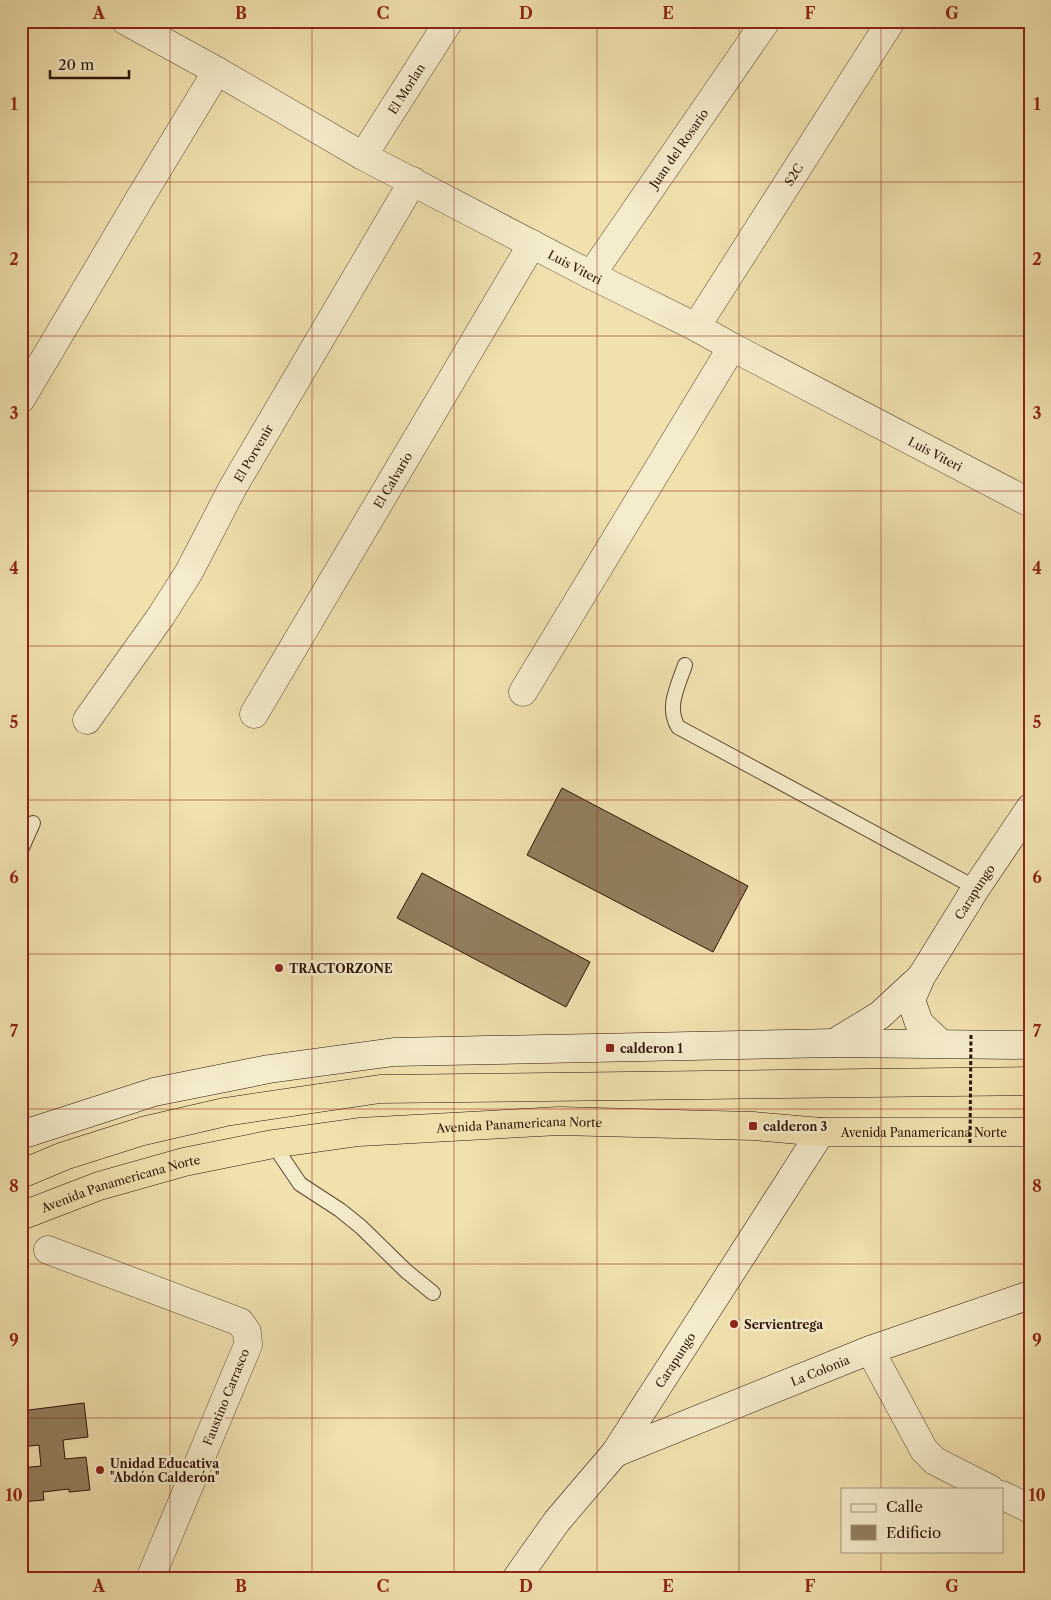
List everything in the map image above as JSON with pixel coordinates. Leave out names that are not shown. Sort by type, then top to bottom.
[{"type":"highway","points":[[21,1174],[64,1156],[143,1131],[226,1112],[380,1089],[1030,1082]]},
{"type":"highway","name":"Avenida Panamericana Norte","points":[[21,1216],[99,1186],[184,1162],[272,1144],[359,1132],[559,1121],[752,1126],[821,1132],[1030,1132]]},
{"type":"street","name":"Luis Viteri","points":[[126,21],[217,71],[363,156],[696,327],[1030,503]]},
{"type":"street","name":"El Morlan","points":[[363,156],[449,21]]},
{"type":"street","name":"Juan del Rosario","points":[[592,275],[766,21]]},
{"type":"street","name":"S2C","points":[[696,327],[891,21]]},
{"type":"street","points":[[21,399],[217,71]]},
{"type":"street","name":"El Porvenir","points":[[87,720],[161,616],[189,572],[233,487],[413,181]]},
{"type":"street","name":"El Calvario","points":[[254,714],[532,244]]},
{"type":"street","points":[[523,692],[732,347]]},
{"type":"street","name":"Carapungo","points":[[940,1044],[919,1023],[911,1000],[921,977],[976,888],[1030,808]]},
{"type":"street","name":"Carapungo","points":[[834,1043],[880,1014],[921,977]]},
{"type":"street","points":[[21,1135],[154,1092],[269,1069],[394,1052],[834,1043],[1030,1045]]},
{"type":"street","name":"Carapungo","points":[[516,1579],[557,1521],[615,1454],[821,1132]]},
{"type":"street","name":"Faustino Carrasco","points":[[48,1250],[240,1322],[247,1332],[248,1345],[150,1579]]},
{"type":"street","name":"La Colonia","points":[[615,1454],[870,1350],[1030,1296]]},
{"type":"street","points":[[870,1350],[924,1450],[935,1461],[988,1488]]},
{"type":"street","points":[[1004,1496],[1030,1509]]},
{"type":"lane","points":[[685,666],[672,705],[673,719],[678,727],[976,888]]},
{"type":"lane","points":[[21,850],[33,824]]},
{"type":"lane","points":[[272,1144],[300,1184],[340,1210],[362,1228],[406,1271],[433,1293]]},
{"type":"path","points":[[970,1143],[971,1034]]},
{"type":"building","points":[[562,788],[748,886],[713,952],[527,855]]},
{"type":"building","points":[[422,873],[590,962],[566,1007],[397,918]]},
{"type":"building","points":[[84,1403],[88,1437],[63,1440],[65,1459],[86,1457],[90,1490],[69,1492],[69,1489],[43,1492],[44,1500],[21,1502],[21,1468],[41,1466],[39,1445],[21,1447],[21,1411]]},
{"type":"place","name":"TRACTORZONE","points":[[279,968]]},
{"type":"place","name":"calderon 1","points":[[610,1048]]},
{"type":"place","name":"calderon 3","points":[[753,1126]]},
{"type":"place","name":"Servientrega","points":[[734,1324]]},
{"type":"place","name":"Unidad Educativa \"Abdón Calderón\"","points":[[100,1470]]}]
